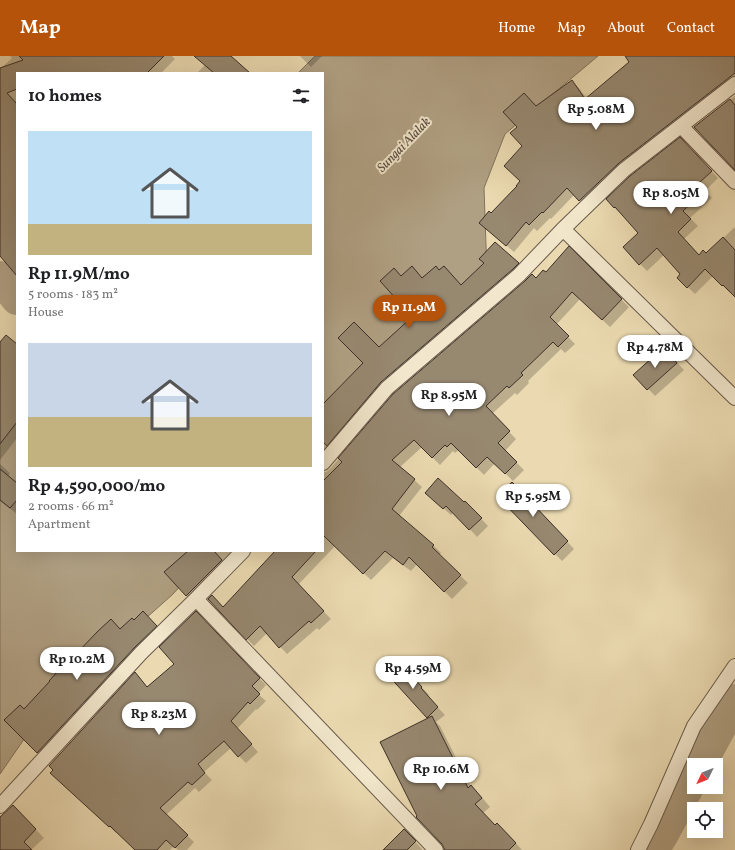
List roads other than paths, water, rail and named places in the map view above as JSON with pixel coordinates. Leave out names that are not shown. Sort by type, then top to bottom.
[{"type":"street","points":[[324,462],[387,388],[519,275],[563,229],[624,170],[735,84]]},
{"type":"street","points":[[681,126],[735,182]]},
{"type":"street","points":[[563,229],[735,398]]},
{"type":"street","points":[[0,806],[142,653],[242,552]]},
{"type":"street","points":[[196,600],[436,850]]},
{"type":"street","points":[[638,850],[694,726],[735,666]]},
{"type":"water","name":"Sungai Alalak","points":[[315,56],[598,56],[505,134],[484,188],[487,274],[324,430],[324,72],[299,72]]},
{"type":"water","points":[[16,403],[16,552],[212,552],[172,595],[47,706],[0,774],[0,412]]},
{"type":"waterway","points":[[0,277],[16,298]]},
{"type":"waterway","points":[[704,758],[735,700]]},
{"type":"waterway","points":[[653,850],[687,789]]}]
